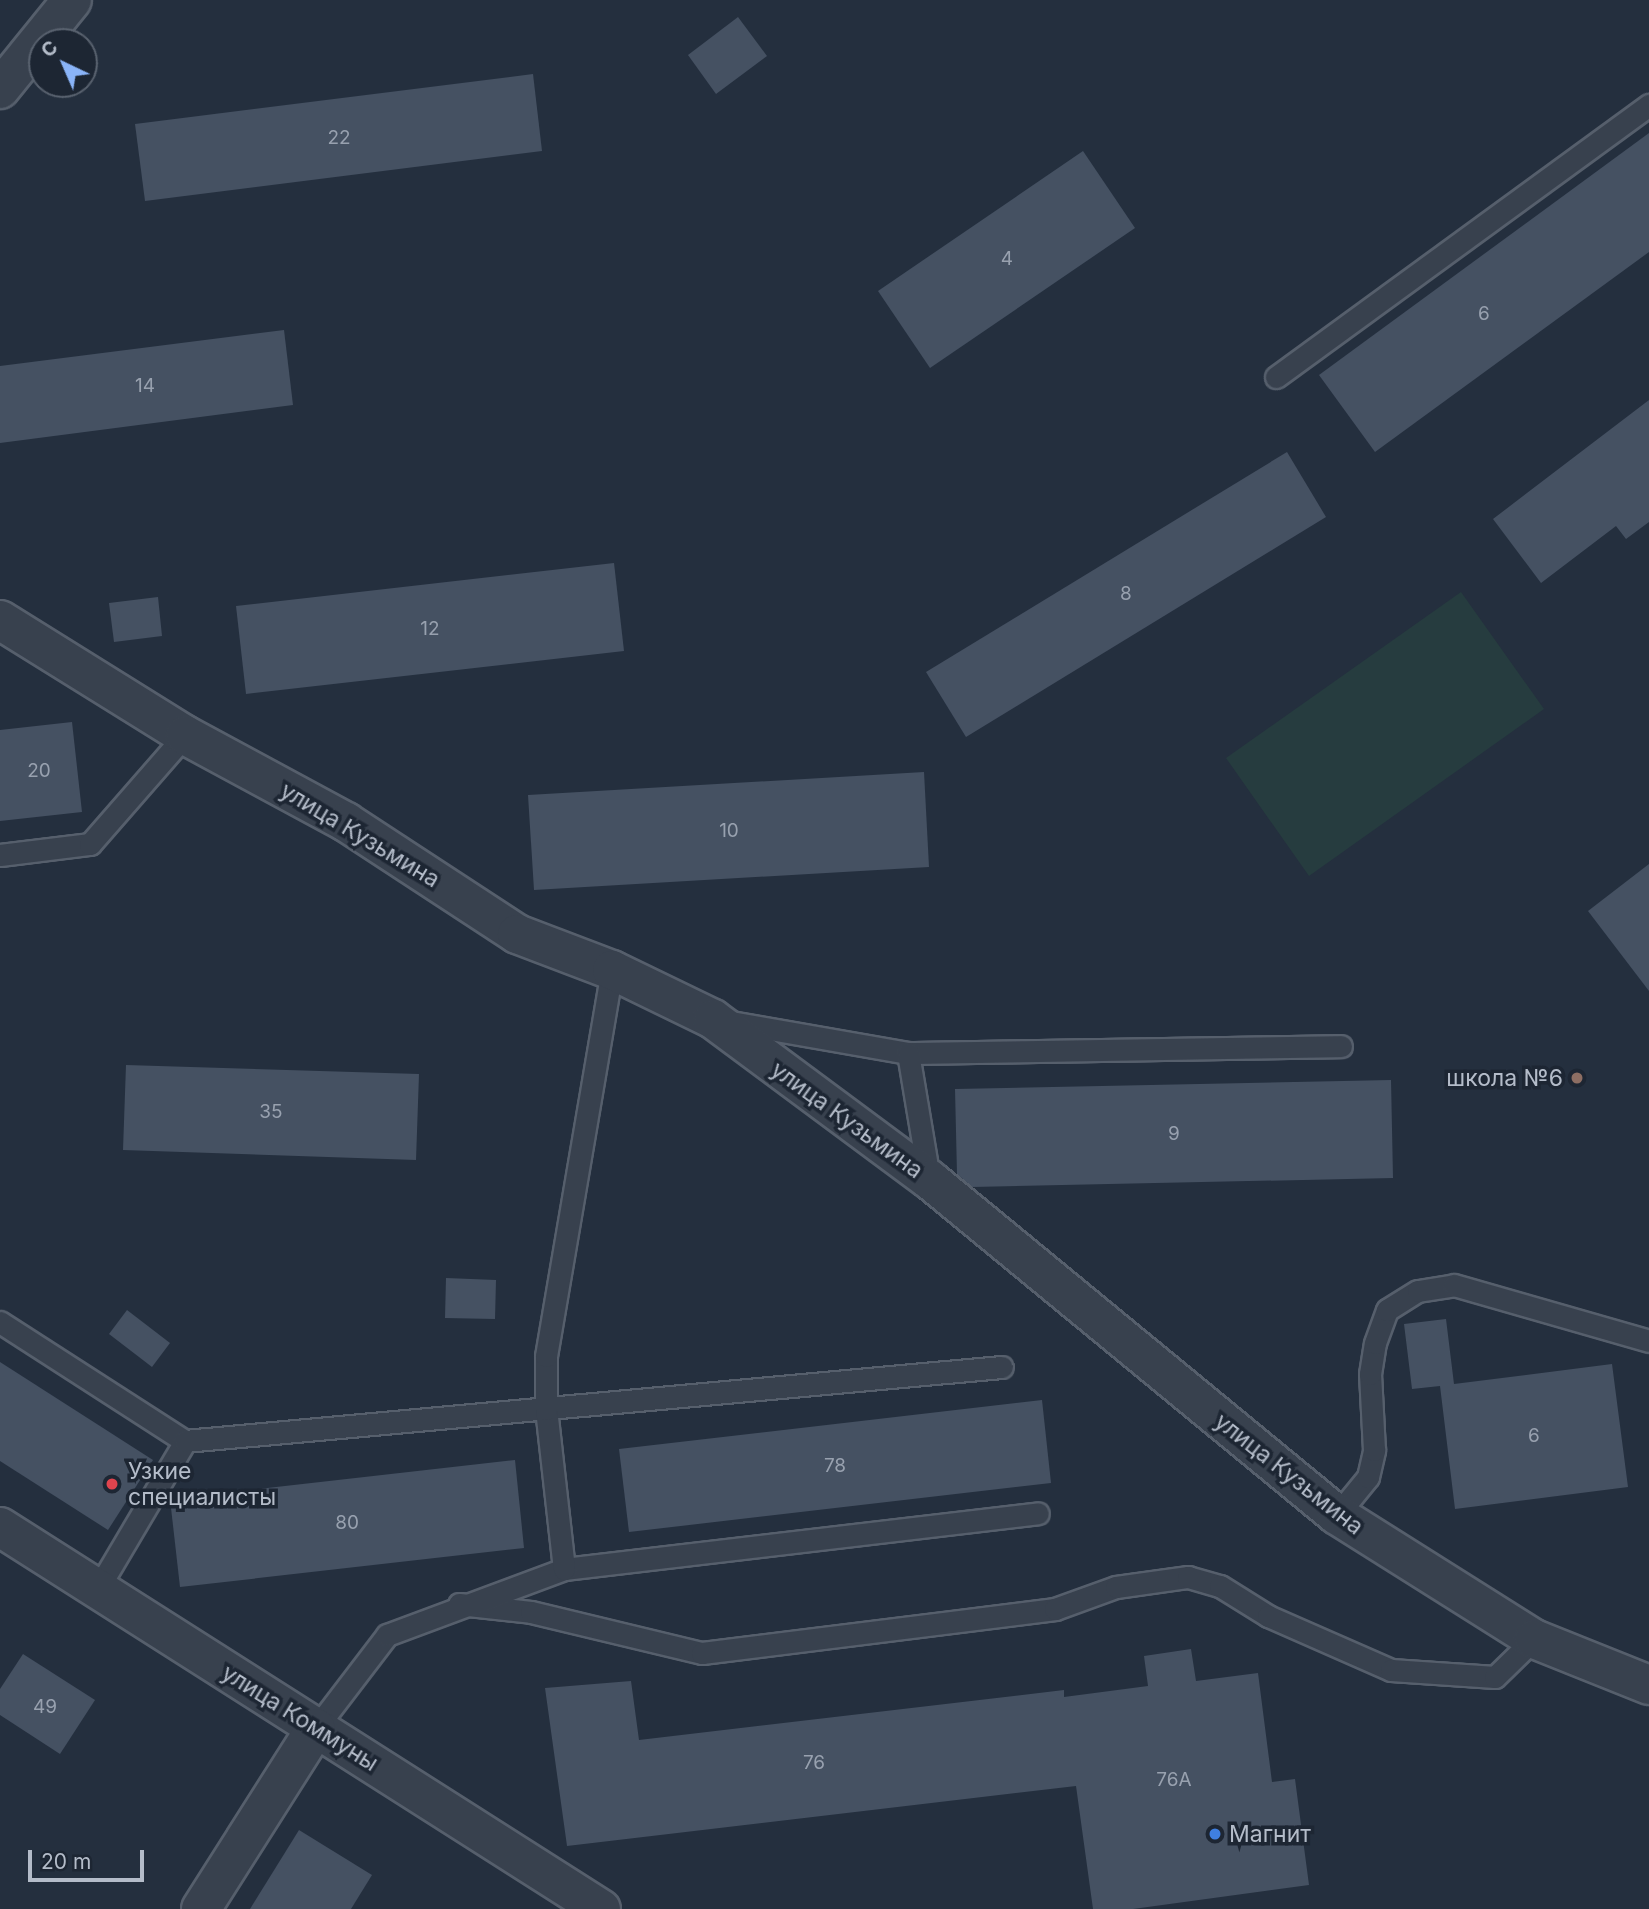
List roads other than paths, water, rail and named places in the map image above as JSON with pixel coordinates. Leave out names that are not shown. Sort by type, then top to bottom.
[{"type":"street","points":[[0,89],[72,0]]},
{"type":"street","name":"улица Кузьмина","points":[[0,620],[185,735],[346,822],[517,934],[612,970],[712,1019],[930,1180],[1337,1515],[1534,1639],[1649,1685]]},
{"type":"street","name":"улица Коммуны","points":[[0,1527],[601,1909]]},
{"type":"street","points":[[201,1909],[316,1728]]},
{"type":"lane","points":[[1276,377],[1649,105]]},
{"type":"lane","points":[[0,855],[90,844],[185,735]]},
{"type":"lane","points":[[564,1569],[546,1409],[552,1314],[612,970]]},
{"type":"lane","points":[[712,1019],[908,1053],[1341,1046]]},
{"type":"lane","points":[[908,1053],[930,1180]]},
{"type":"lane","points":[[1337,1515],[1368,1476],[1374,1450],[1370,1374],[1375,1343],[1388,1310],[1418,1291],[1454,1285],[1649,1341]]},
{"type":"lane","points":[[0,1321],[186,1441],[1002,1367]]},
{"type":"lane","points":[[97,1590],[186,1441]]},
{"type":"lane","points":[[316,1728],[387,1635],[459,1604],[564,1569],[1038,1513]]},
{"type":"lane","points":[[459,1604],[531,1612],[702,1653],[1055,1609],[1116,1587],[1188,1577],[1220,1586],[1268,1616],[1391,1670],[1495,1677],[1534,1639]]},
{"type":"place","name":"школа №6","points":[[1577,1078]]},
{"type":"place","name":"Узкие специалисты","points":[[112,1484]]},
{"type":"place","name":"Магнит","points":[[1215,1834]]}]
